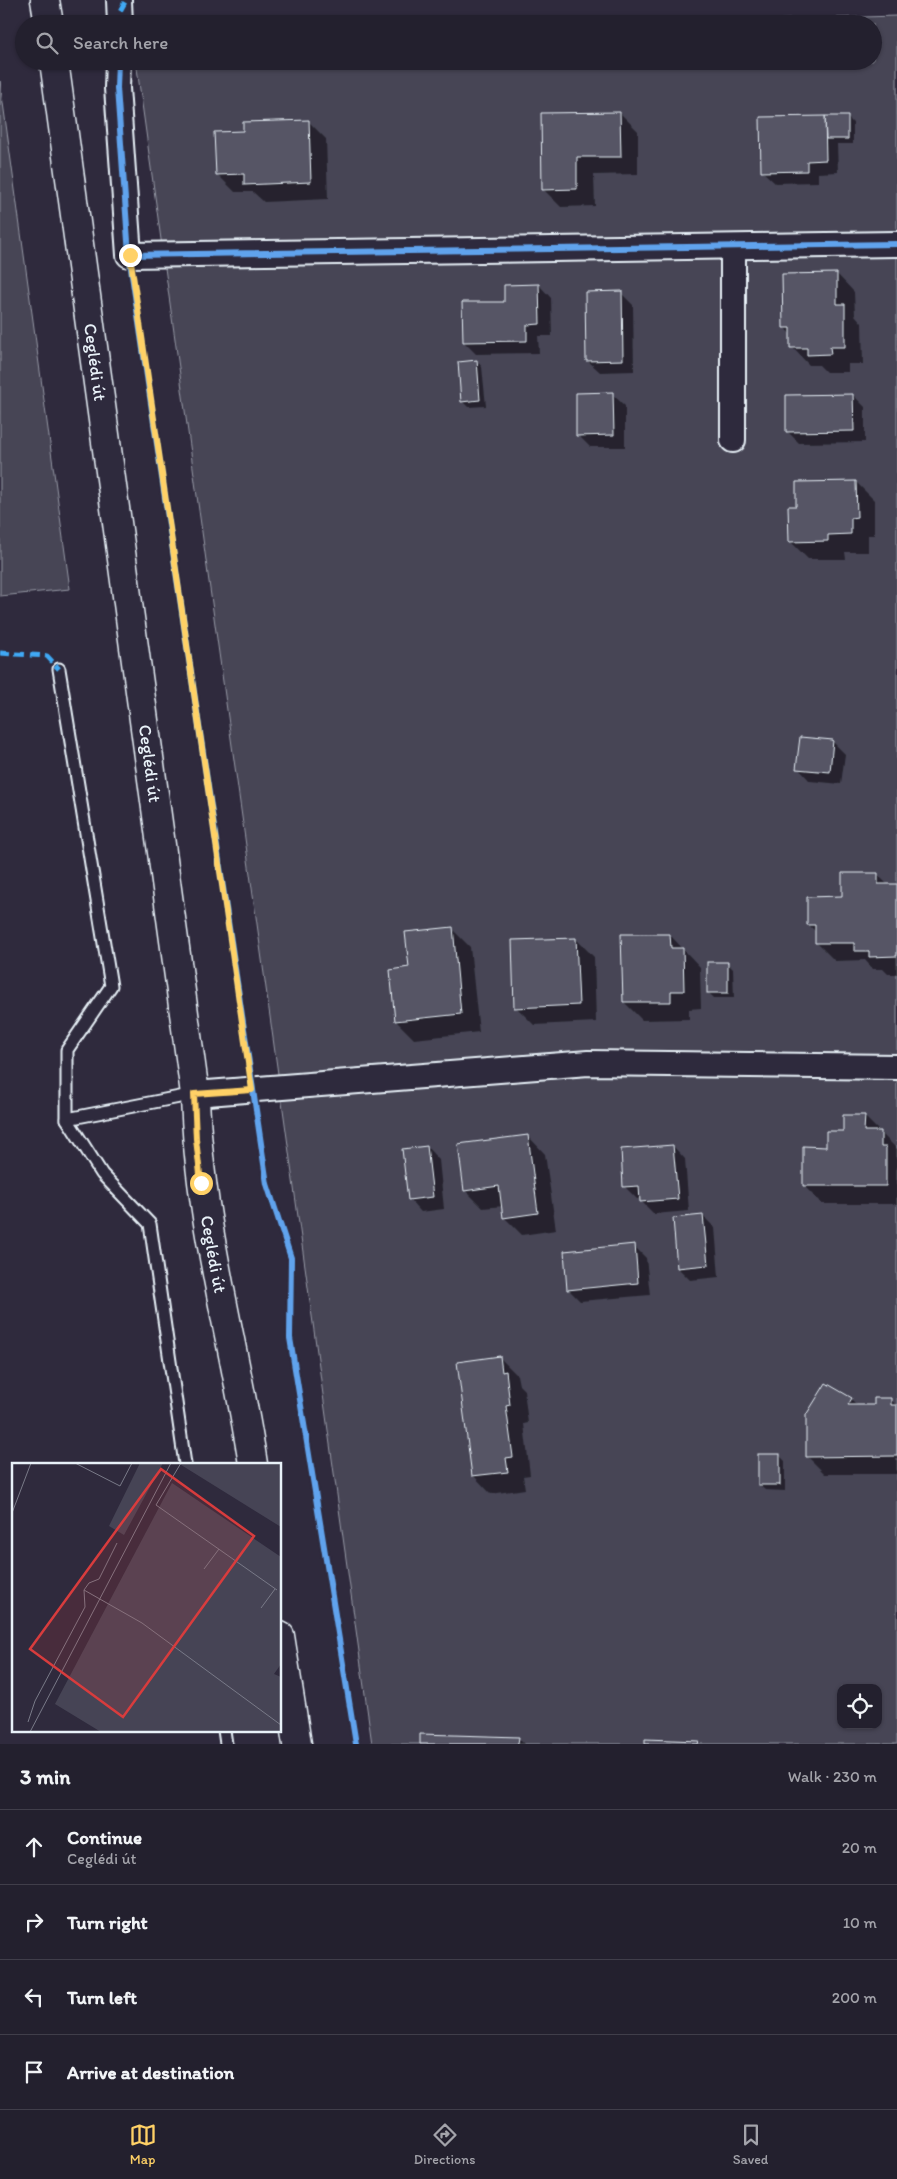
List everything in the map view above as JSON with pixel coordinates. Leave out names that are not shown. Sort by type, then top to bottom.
[{"type":"main road","points":[[45,0],[48,15]]},
{"type":"main road","name":"Ceglédi út","points":[[55,70],[194,1094],[196,1139],[201,1183],[216,1273],[253,1463]]},
{"type":"main road","points":[[281,1642],[297,1744]]},
{"type":"street","points":[[118,0],[119,15]]},
{"type":"street","points":[[118,70],[117,88],[130,255],[897,244]]},
{"type":"street","points":[[733,247],[733,440]]},
{"type":"street","points":[[194,1094],[588,1063],[897,1066]]},
{"type":"lane","points":[[60,669],[111,986],[67,1050],[67,1119],[102,1174],[150,1224],[185,1463]]},
{"type":"lane","points":[[67,1119],[194,1094]]},
{"type":"shaded area","points":[[882,16],[897,16],[897,1744],[372,1744],[137,70],[882,70]]},
{"type":"shaded area","points":[[0,81],[70,589],[0,596]]},
{"type":"building","points":[[620,112],[621,157],[577,157],[577,189],[542,190],[541,113]]},
{"type":"building","points":[[825,116],[848,116],[848,139],[826,139]]},
{"type":"building","points":[[825,116],[826,160],[807,161],[807,171],[761,172],[760,117]]},
{"type":"building","points":[[309,120],[311,182],[244,185],[244,174],[216,175],[214,132],[243,131],[243,122]]},
{"type":"building","points":[[837,273],[837,304],[845,304],[845,347],[830,347],[831,354],[807,355],[807,348],[790,348],[790,328],[783,328],[782,274]]},
{"type":"building","points":[[539,284],[540,324],[527,325],[527,341],[463,342],[462,302],[504,302],[504,285]]},
{"type":"building","points":[[622,291],[623,360],[586,361],[585,292]]},
{"type":"building","points":[[477,360],[480,400],[461,402],[458,362]]},
{"type":"building","points":[[613,392],[614,435],[576,436],[576,393]]},
{"type":"building","points":[[853,394],[854,431],[786,432],[786,395]]},
{"type":"building","points":[[856,481],[857,517],[851,518],[851,534],[828,535],[828,541],[789,542],[788,506],[796,506],[796,482]]},
{"type":"building","points":[[800,737],[833,740],[830,772],[796,769]]},
{"type":"building","points":[[842,873],[878,873],[878,884],[897,884],[897,956],[869,957],[869,951],[854,951],[854,943],[815,943],[815,925],[807,925],[807,897],[842,896]]},
{"type":"building","points":[[453,927],[461,1014],[395,1021],[390,970],[409,967],[405,932]]},
{"type":"building","points":[[621,934],[670,934],[671,948],[683,948],[684,991],[671,991],[671,1002],[623,1002]]},
{"type":"building","points":[[576,938],[579,1005],[514,1008],[512,940]]},
{"type":"building","points":[[707,962],[728,962],[728,993],[707,993]]},
{"type":"building","points":[[843,1115],[865,1115],[864,1131],[881,1131],[881,1147],[886,1147],[886,1186],[803,1186],[803,1146],[826,1147],[826,1131],[843,1131]]},
{"type":"building","points":[[528,1135],[538,1213],[503,1218],[499,1186],[464,1191],[458,1144]]},
{"type":"building","points":[[673,1145],[678,1199],[640,1202],[639,1186],[623,1187],[621,1149]]},
{"type":"building","points":[[427,1146],[433,1197],[408,1200],[402,1149]]},
{"type":"building","points":[[703,1215],[708,1265],[677,1268],[673,1218]]},
{"type":"building","points":[[635,1244],[638,1283],[567,1290],[564,1251]]},
{"type":"building","points":[[500,1356],[502,1372],[506,1371],[510,1405],[506,1406],[513,1457],[506,1458],[508,1472],[472,1476],[457,1362]]},
{"type":"building","points":[[826,1383],[852,1398],[848,1405],[874,1405],[874,1398],[891,1398],[891,1405],[897,1405],[897,1456],[806,1457],[806,1415]]},
{"type":"building","points":[[758,1454],[780,1454],[780,1485],[758,1485]]},
{"type":"building","points":[[420,1734],[519,1737],[518,1744],[420,1744]]},
{"type":"building","points":[[645,1739],[699,1741],[698,1744],[645,1744]]},
{"type":"marked path","points":[[120,11],[126,0]]},
{"type":"marked path","points":[[0,653],[47,656],[59,669]]},
{"type":"cycle path","points":[[118,70],[117,88],[129,255],[267,1184],[291,1258],[290,1338],[356,1744]]},
{"type":"cycle path","points":[[129,255],[897,244]]},
{"type":"route","points":[[130,255],[252,1090],[194,1094],[196,1139],[201,1183]]}]
